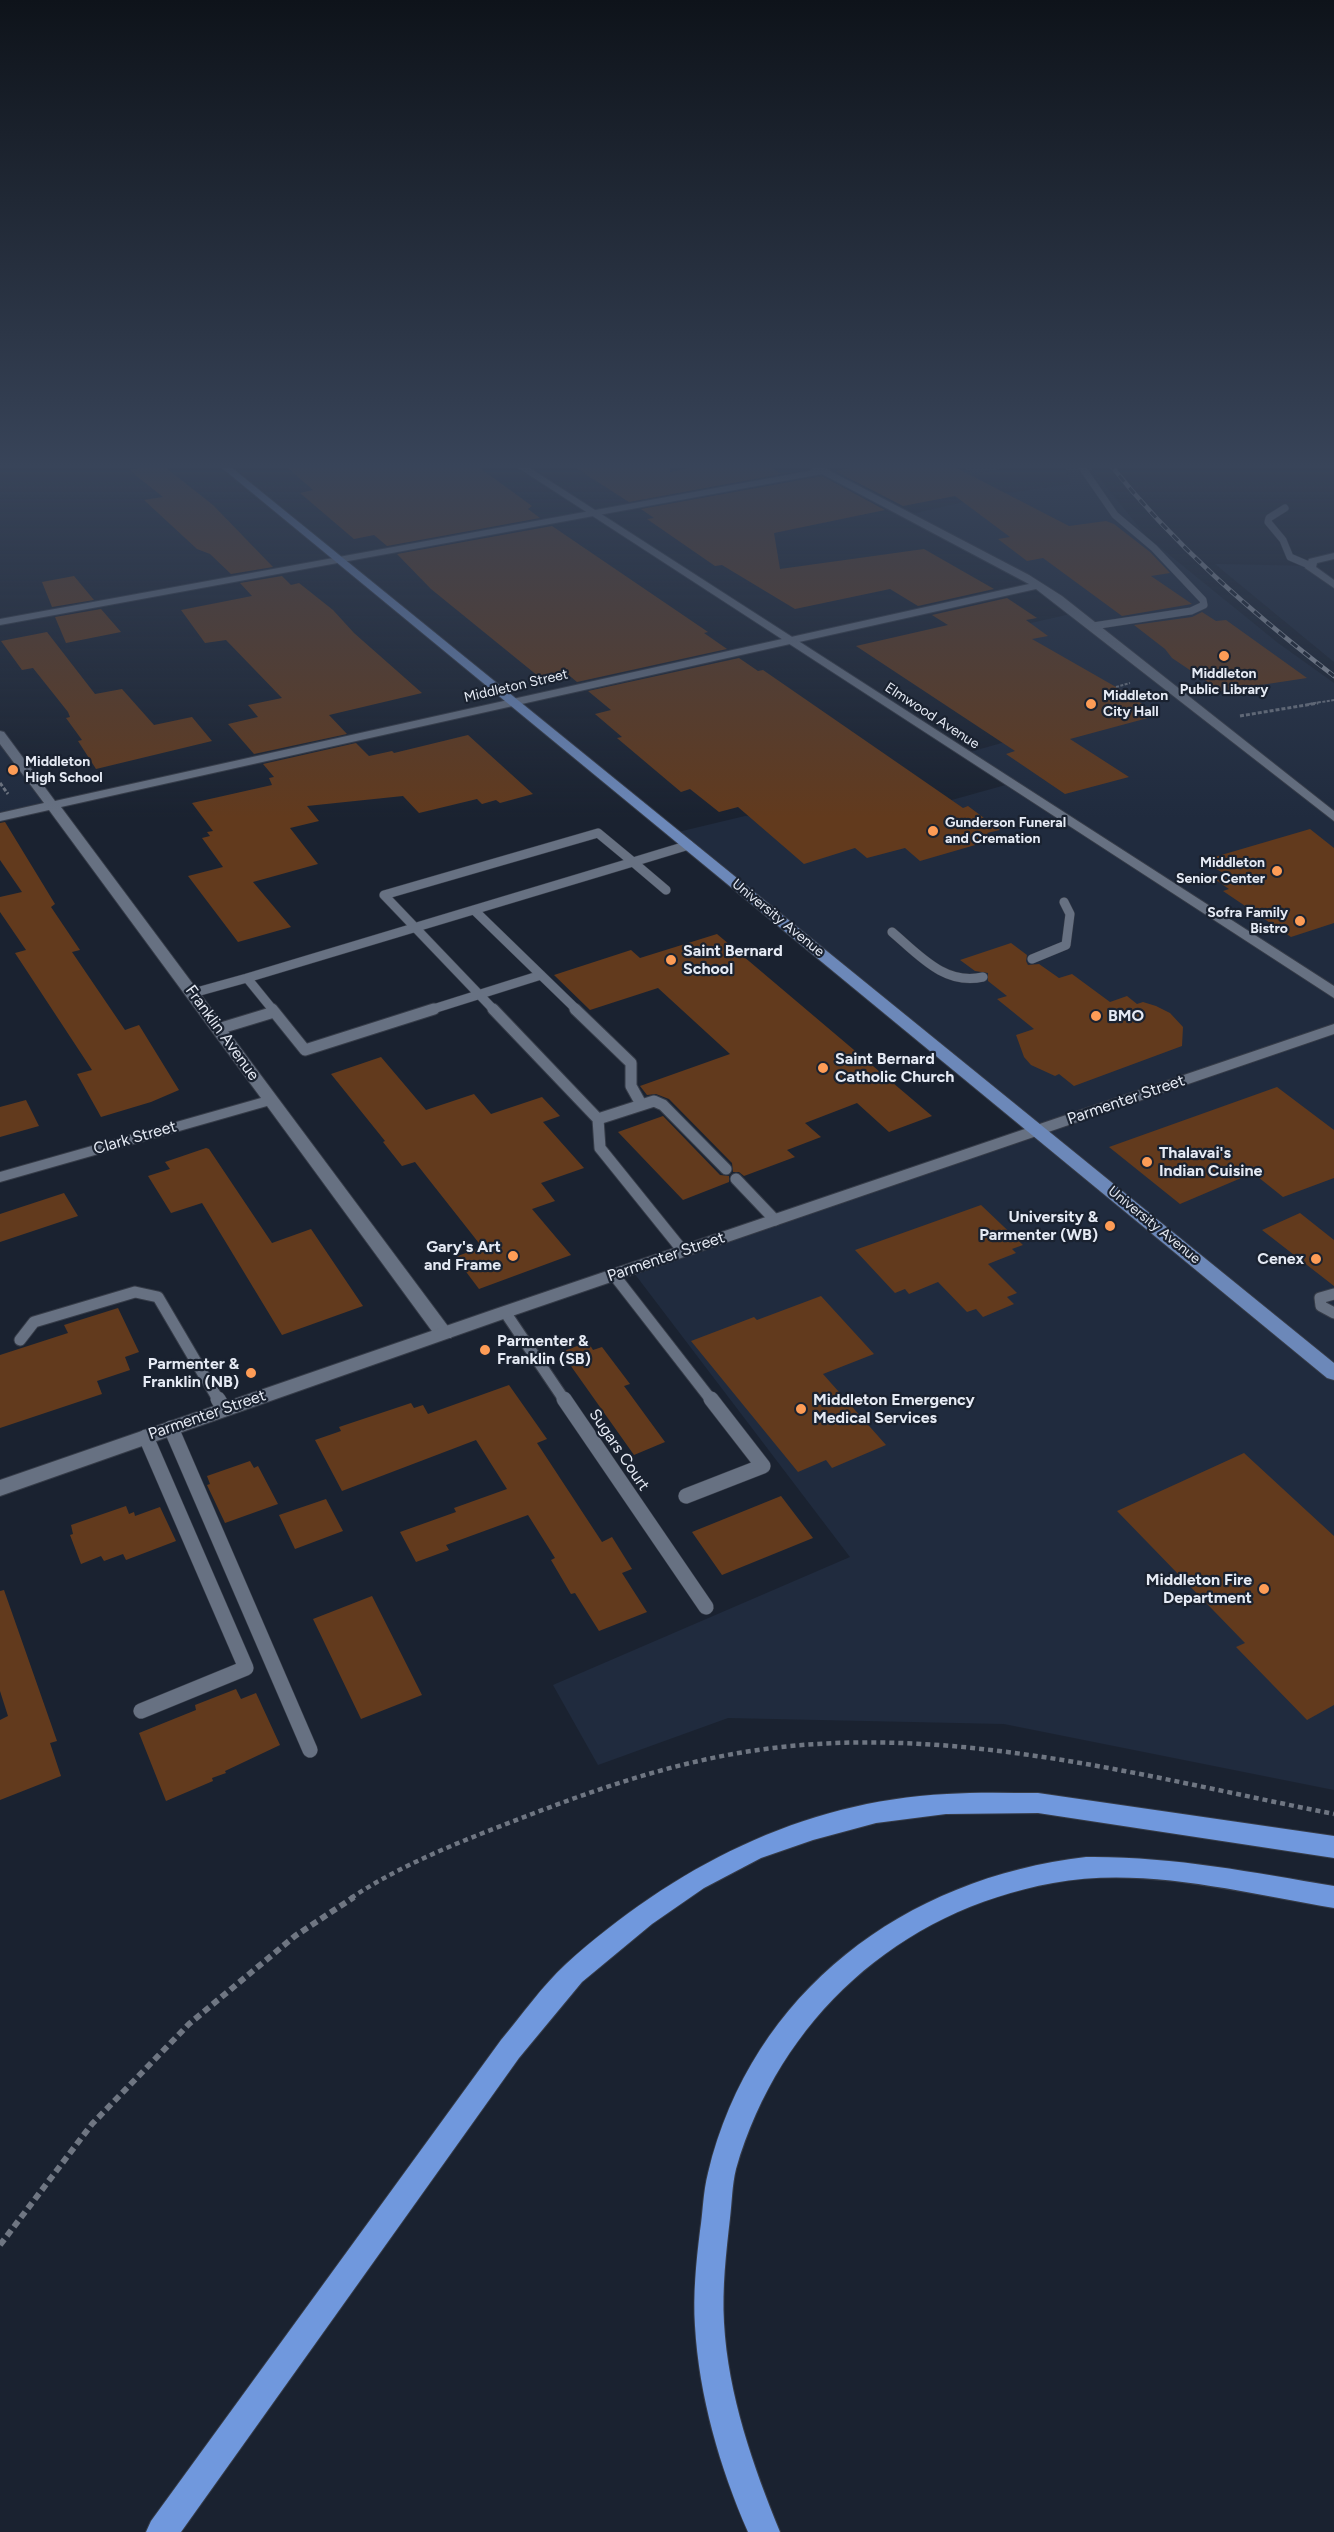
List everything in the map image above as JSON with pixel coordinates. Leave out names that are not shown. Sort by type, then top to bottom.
[{"type":"highway","points":[[162,2532],[510,2049],[573,1974],[643,1916],[695,1880],[753,1850],[813,1829],[876,1813],[946,1804],[1038,1803],[1334,1847]]},
{"type":"highway","points":[[764,2532],[748,2499],[723,2411],[709,2322],[710,2262],[722,2170],[741,2112],[764,2067],[803,2008],[855,1959],[909,1923],[946,1904],[995,1884],[1046,1873],[1137,1868],[1334,1897]]},
{"type":"main road","name":"University Avenue","points":[[364,581],[1334,1373]]},
{"type":"street","points":[[0,622],[218,581]]},
{"type":"street","name":"Elmwood Avenue","points":[[697,581],[1334,993]]},
{"type":"street","points":[[1032,581],[1093,626],[1334,817]]},
{"type":"street","name":"Middleton Street","points":[[0,817],[1039,585]]},
{"type":"street","name":"Franklin Avenue","points":[[0,735],[444,1333]]},
{"type":"street","name":"Parmenter Street","points":[[0,1488],[505,1312],[1334,1029]]},
{"type":"street","name":"Clark Street","points":[[0,1177],[271,1100]]},
{"type":"lane","points":[[1093,626],[1184,612],[1204,605],[1203,600],[1185,581]]},
{"type":"lane","points":[[666,890],[598,833],[384,895],[598,1119],[600,1148],[683,1251]]},
{"type":"lane","points":[[193,993],[689,845]]},
{"type":"lane","points":[[1032,959],[1066,945],[1070,914],[1064,902]]},
{"type":"lane","points":[[474,910],[631,1064],[632,1086],[641,1104]]},
{"type":"lane","points":[[892,932],[945,974],[957,980],[973,981],[983,977]]},
{"type":"lane","points":[[247,978],[305,1050],[541,975]]},
{"type":"lane","points":[[218,1029],[274,1012]]},
{"type":"lane","points":[[598,1119],[654,1101],[663,1105],[726,1170]]},
{"type":"lane","points":[[736,1179],[775,1220]]},
{"type":"lane","points":[[614,1275],[763,1466],[686,1496]]},
{"type":"lane","points":[[20,1340],[34,1322],[135,1292],[158,1297],[224,1409]]},
{"type":"lane","points":[[1334,1294],[1320,1298],[1321,1306],[1334,1313]]},
{"type":"lane","name":"Sugars Court","points":[[505,1312],[706,1607]]},
{"type":"lane","points":[[171,1428],[310,1750]]},
{"type":"lane","points":[[141,1711],[246,1668],[146,1437]]},
{"type":"path","points":[[1116,687],[1134,682]]},
{"type":"path","points":[[1239,716],[1334,700]]},
{"type":"path","points":[[0,2245],[92,2124],[189,2024],[295,1936],[376,1882],[397,1871],[461,1840],[601,1787],[710,1758],[774,1748],[850,1743],[943,1746],[1051,1758],[1334,1814]]},
{"type":"shaded area","points":[[1028,581],[1202,581],[1278,643],[1334,683],[1334,1790],[1004,1724],[728,1718],[598,1765],[553,1685],[850,1557],[631,1269],[1037,1130],[674,833],[745,816],[866,824],[1009,784],[963,754],[1058,727],[960,639],[1075,613],[1058,598]]},
{"type":"shaded area","points":[[1236,581],[1329,581],[1334,585],[1334,662]]},
{"type":"shaded area","name":"Middleton High School","points":[[0,735],[53,805],[0,817]]},
{"type":"building","points":[[78,581],[94,600],[52,607],[42,582]]},
{"type":"building","points":[[287,581],[291,585],[299,583],[333,610],[354,633],[422,693],[329,715],[347,734],[254,754],[228,724],[258,717],[248,705],[282,698],[226,640],[205,643],[181,610],[252,596],[240,583]]},
{"type":"building","points":[[423,581],[633,581],[708,632],[704,633],[727,649],[577,682],[565,672],[538,676]]},
{"type":"building","points":[[749,581],[980,581],[994,589],[918,606],[890,589],[795,609]]},
{"type":"building","points":[[1075,581],[1159,581],[1192,604],[1122,616]]},
{"type":"building","points":[[1007,598],[1037,618],[1026,620],[1048,636],[1032,639],[1116,687],[1159,715],[1070,739],[1129,777],[1065,794],[1006,754],[1015,751],[856,646],[948,625],[932,615]]},
{"type":"building","points":[[101,609],[121,632],[66,643],[55,617]]},
{"type":"building","name":"Middleton Public Library","points":[[1202,612],[1216,621],[1226,620],[1307,678],[1221,691],[1172,658],[1165,649],[1134,625],[1192,617]]},
{"type":"building","points":[[47,632],[95,694],[122,689],[154,725],[192,717],[212,741],[96,769],[78,741],[82,740],[66,718],[70,717],[68,712],[33,668],[22,670],[1,641]]},
{"type":"building","points":[[739,658],[758,671],[763,670],[963,808],[968,806],[1000,830],[987,833],[996,839],[920,861],[905,848],[867,858],[855,848],[804,864],[738,807],[719,812],[690,789],[681,792],[617,738],[622,737],[595,714],[611,710],[588,691]]},
{"type":"building","points":[[468,735],[533,794],[500,803],[496,800],[482,804],[477,799],[419,813],[403,796],[307,806],[319,821],[290,828],[318,864],[253,882],[291,927],[238,942],[188,876],[223,867],[202,838],[210,836],[207,832],[213,831],[192,803],[272,785],[269,778],[274,777],[263,764],[356,743],[369,756],[392,751],[394,753]]},
{"type":"building","points":[[5,822],[55,904],[51,907],[80,950],[72,952],[125,1030],[139,1025],[179,1090],[151,1102],[101,1117],[77,1074],[92,1070],[15,953],[26,950],[0,912],[0,897],[22,892],[0,860],[0,823]]},
{"type":"building","name":"Middleton Senior Center","points":[[1310,829],[1334,848],[1334,923],[1291,937],[1223,891],[1229,889],[1213,878],[1225,874],[1213,867],[1221,865],[1211,858]]},
{"type":"building","name":"Saint Bernard Catholic Church","points":[[717,934],[932,1116],[889,1132],[857,1103],[805,1123],[821,1137],[787,1150],[795,1157],[744,1176],[739,1172],[733,1172],[732,1163],[669,1099],[656,1094],[647,1095],[640,1086],[730,1054],[658,988],[590,1010],[554,975],[631,950],[640,958]]},
{"type":"building","name":"BMO","points":[[1011,943],[1027,955],[1028,965],[1039,964],[1059,978],[1072,974],[1110,1002],[1127,996],[1137,1004],[1143,1002],[1170,1013],[1183,1027],[1182,1046],[1074,1086],[1059,1074],[1055,1076],[1031,1065],[1024,1057],[1016,1035],[1034,1029],[997,999],[1007,996],[988,981],[988,973],[975,971],[960,960]]},
{"type":"building","points":[[381,1057],[426,1110],[474,1094],[491,1114],[542,1097],[560,1116],[543,1122],[584,1168],[541,1183],[555,1201],[532,1209],[571,1255],[479,1289],[455,1257],[482,1247],[415,1162],[402,1166],[383,1142],[385,1141],[331,1074]]},
{"type":"building","points":[[1277,1087],[1334,1130],[1334,1178],[1283,1197],[1253,1173],[1180,1204],[1109,1147]]},
{"type":"building","points":[[26,1100],[39,1126],[0,1137],[0,1107]]},
{"type":"building","points":[[663,1116],[720,1175],[729,1176],[729,1182],[683,1200],[618,1132]]},
{"type":"building","points":[[206,1148],[209,1149],[272,1243],[311,1229],[363,1306],[282,1335],[202,1203],[171,1213],[148,1176],[170,1169],[165,1162]]},
{"type":"building","points":[[64,1193],[78,1216],[0,1242],[0,1214]]},
{"type":"building","points":[[981,1205],[1023,1245],[1012,1249],[1016,1253],[988,1264],[1017,1293],[1007,1297],[1014,1304],[983,1317],[976,1309],[967,1312],[938,1282],[909,1294],[905,1289],[895,1293],[855,1250]]},
{"type":"building","name":"Cenex","points":[[1300,1213],[1334,1240],[1334,1286],[1262,1230]]},
{"type":"building","name":"Middleton Emergency Medical Services","points":[[821,1296],[874,1354],[823,1374],[886,1445],[832,1468],[826,1460],[798,1472],[691,1341],[754,1317],[757,1320]]},
{"type":"building","points":[[118,1308],[139,1352],[125,1357],[130,1370],[97,1381],[102,1394],[0,1428],[0,1355],[68,1333],[64,1325]]},
{"type":"building","points":[[588,1342],[593,1350],[602,1347],[630,1384],[624,1386],[665,1442],[634,1455],[561,1352]]},
{"type":"building","points":[[509,1385],[547,1439],[537,1443],[602,1542],[612,1537],[632,1569],[622,1573],[647,1612],[599,1631],[575,1593],[571,1594],[551,1560],[555,1558],[528,1515],[446,1545],[449,1550],[416,1562],[400,1532],[456,1512],[454,1508],[507,1489],[476,1440],[342,1491],[315,1440],[341,1431],[339,1427],[411,1403],[414,1408],[423,1405],[428,1414]]},
{"type":"building","name":"Middleton Fire Department","points":[[1244,1453],[1334,1536],[1334,1705],[1307,1720],[1236,1647],[1245,1643],[1117,1511]]},
{"type":"building","points":[[250,1461],[254,1468],[258,1466],[278,1504],[225,1523],[207,1485],[210,1484],[207,1476]]},
{"type":"building","points":[[781,1496],[813,1538],[722,1575],[692,1532]]},
{"type":"building","points":[[326,1499],[343,1531],[295,1549],[279,1515]]},
{"type":"building","points":[[126,1506],[129,1514],[134,1512],[135,1516],[160,1507],[176,1541],[126,1560],[123,1554],[104,1561],[101,1556],[81,1564],[70,1535],[73,1534],[71,1525]]},
{"type":"building","points":[[4,1590],[57,1741],[50,1743],[61,1776],[0,1800],[0,1720],[8,1716],[0,1691],[0,1591]]},
{"type":"building","points":[[372,1596],[422,1695],[361,1719],[313,1619]]},
{"type":"building","points":[[236,1689],[241,1699],[256,1693],[280,1745],[225,1771],[226,1773],[212,1778],[213,1781],[166,1801],[139,1733],[196,1710],[195,1705]]},
{"type":"railway","points":[[1221,581],[1334,676]]},
{"type":"place","name":"Middleton Public Library","points":[[1224,656]]},
{"type":"place","name":"Middleton City Hall","points":[[1091,704]]},
{"type":"place","name":"Middleton High School","points":[[13,770]]},
{"type":"place","name":"Gunderson Funeral and Cremation","points":[[933,831]]},
{"type":"place","name":"Middleton Senior Center","points":[[1277,871]]},
{"type":"place","name":"Sofra Family Bistro","points":[[1300,921]]},
{"type":"place","name":"Saint Bernard School","points":[[671,960]]},
{"type":"place","name":"BMO","points":[[1096,1016]]},
{"type":"place","name":"Saint Bernard Catholic Church","points":[[823,1068]]},
{"type":"place","name":"Thalavai's Indian Cuisine","points":[[1147,1162]]},
{"type":"place","name":"University & Parmenter (WB)","points":[[1110,1226]]},
{"type":"place","name":"Gary's Art and Frame","points":[[513,1256]]},
{"type":"place","name":"Cenex","points":[[1316,1259]]},
{"type":"place","name":"Parmenter & Franklin (SB)","points":[[485,1350]]},
{"type":"place","name":"Parmenter & Franklin (NB)","points":[[251,1373]]},
{"type":"place","name":"Middleton Emergency Medical Services","points":[[801,1409]]},
{"type":"place","name":"Middleton Fire Department","points":[[1264,1589]]}]
